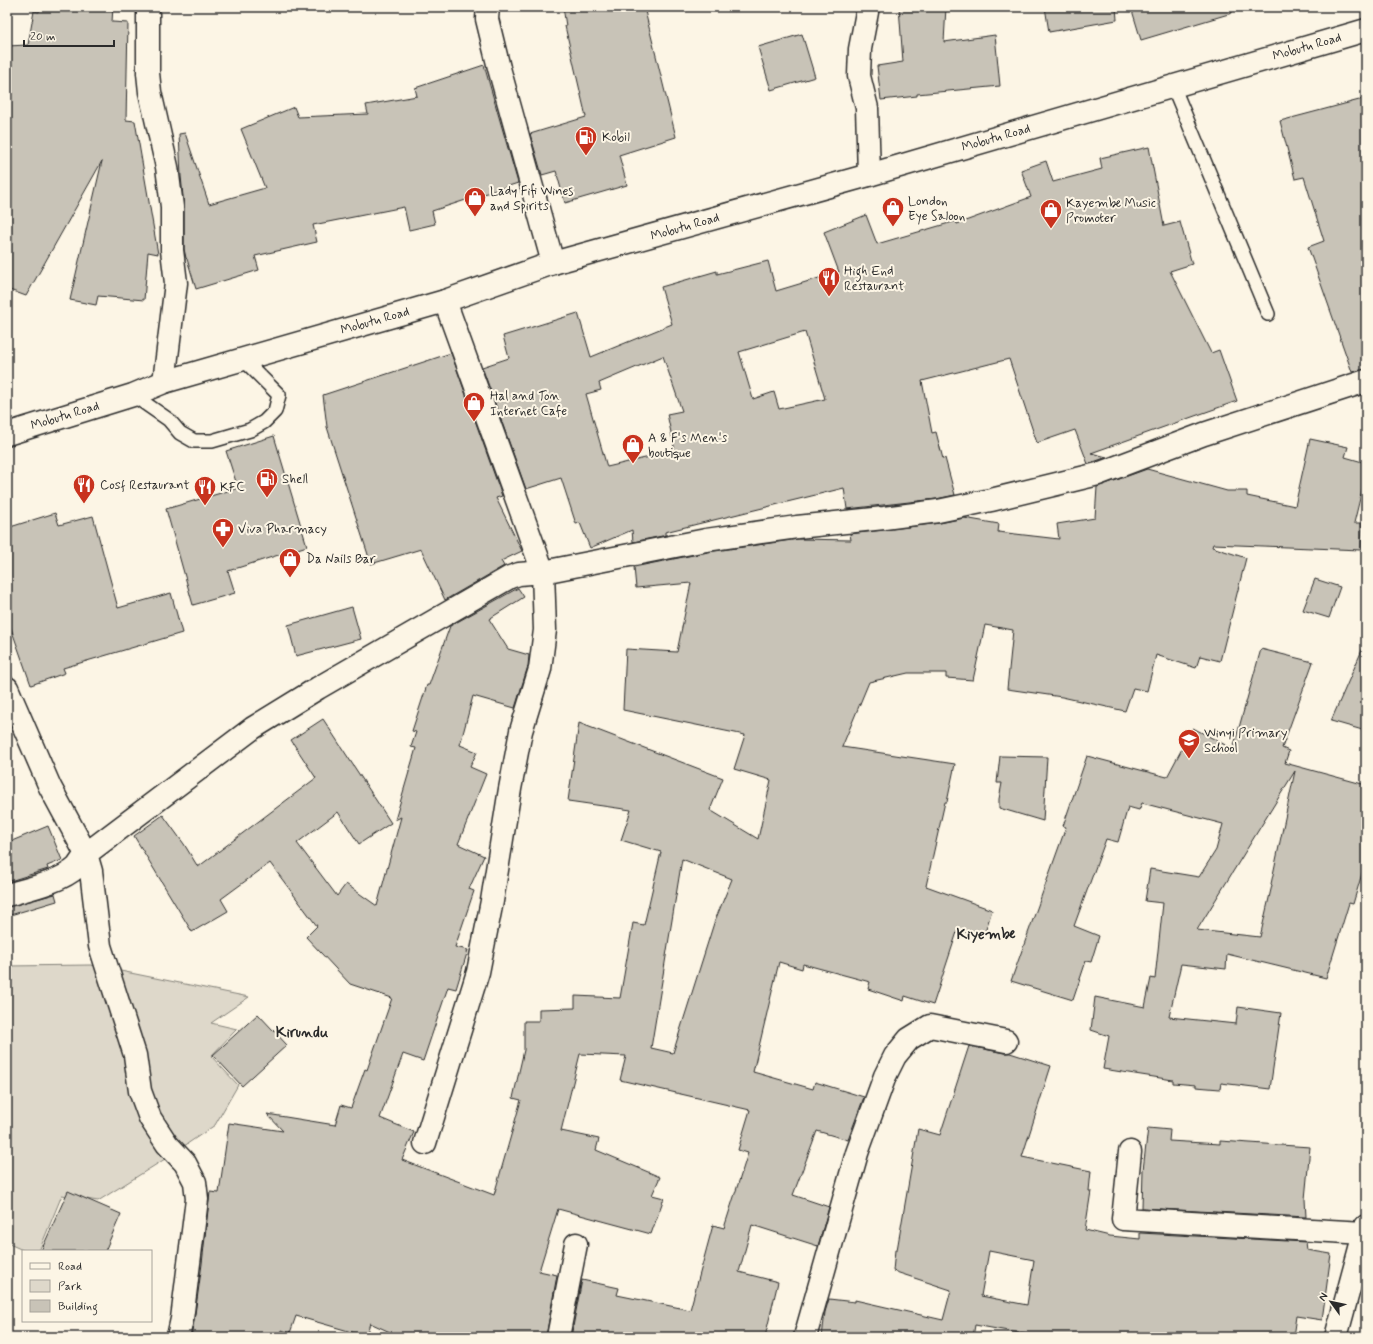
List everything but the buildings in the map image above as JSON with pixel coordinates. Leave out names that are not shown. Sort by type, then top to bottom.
[{"type":"street","points":[[148,7],[148,73],[150,92],[167,167],[172,201],[172,250],[176,284],[164,382]]},
{"type":"street","points":[[488,7],[487,19],[499,68],[553,263]]},
{"type":"street","points":[[868,7],[860,49],[858,76],[867,108],[869,175]]},
{"type":"street","name":"Mobutu Road","points":[[7,434],[133,394],[164,382],[445,300],[553,263],[869,175],[1366,30]]},
{"type":"street","points":[[425,1143],[478,972],[492,901],[521,731],[540,669],[545,630],[543,572],[445,300]]},
{"type":"street","points":[[7,895],[38,886],[68,874],[78,866],[86,854],[253,728],[325,684],[510,577],[519,574],[543,572],[706,540],[797,527],[938,511],[991,500],[1098,474],[1204,434],[1366,381]]},
{"type":"street","points":[[7,688],[50,787],[86,854],[91,871],[100,946],[135,1055],[140,1091],[150,1118],[167,1144],[185,1163],[195,1182],[197,1199],[182,1319],[178,1337]]},
{"type":"street","points":[[805,1337],[857,1153],[884,1076],[895,1056],[909,1039],[930,1026],[1006,1041]]},
{"type":"street","points":[[1130,1152],[1122,1219],[1365,1230],[1336,1337]]},
{"type":"street","points":[[558,1337],[576,1244]]},
{"type":"lane","points":[[1173,86],[1268,314]]},
{"type":"lane","points":[[133,394],[169,420],[180,433],[194,441],[212,441],[250,430],[264,422],[275,411],[279,395],[243,359]]},
{"type":"green space","points":[[91,965],[249,997],[211,1023],[237,1029],[211,1056],[238,1085],[215,1125],[165,1159],[98,1201],[62,1195],[39,1250],[23,1250],[7,1243],[7,966]]},
{"type":"place","name":"Kobil","points":[[586,156]]},
{"type":"place","name":"Lady Fifi Wines and Spirits","points":[[475,218]]},
{"type":"place","name":"London Eye Saloon","points":[[893,228]]},
{"type":"place","name":"Kayembe Music Promoter","points":[[1051,230]]},
{"type":"place","name":"High End Restaurant","points":[[829,298]]},
{"type":"place","name":"Hal and Ton Internet Cafe","points":[[474,422]]},
{"type":"place","name":"A & F's Men's boutique","points":[[633,464]]},
{"type":"place","name":"Shell","points":[[267,498]]},
{"type":"place","name":"Cosf Restaurant","points":[[84,504]]},
{"type":"place","name":"KFC","points":[[205,506]]},
{"type":"place","name":"Viva Pharmacy","points":[[223,548]]},
{"type":"place","name":"Da Nails Bar","points":[[290,578]]},
{"type":"place","name":"Winyi Primary School","points":[[1189,760]]},
{"type":"district","name":"Kiyembe","points":[[986,935]]},
{"type":"district","name":"Kirundu","points":[[302,1033]]}]
